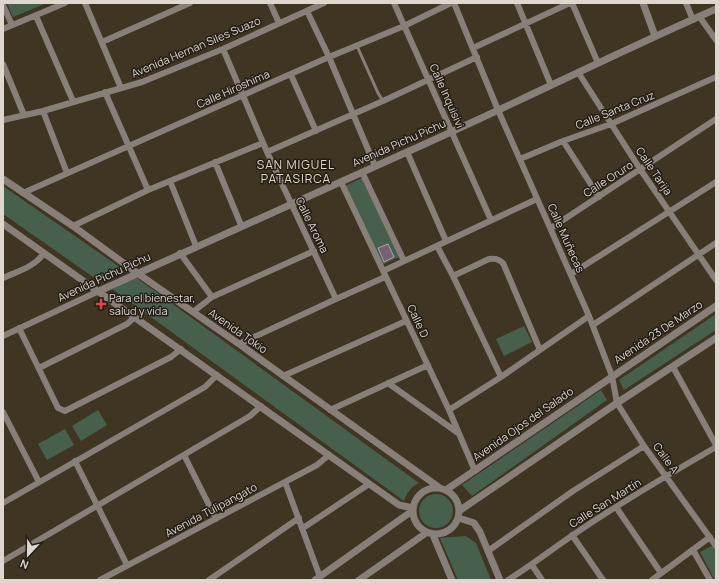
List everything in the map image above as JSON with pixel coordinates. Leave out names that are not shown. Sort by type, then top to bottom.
[{"type":"street","points":[[85,3],[120,88]]},
{"type":"street","points":[[102,42],[190,3]]},
{"type":"street","points":[[270,3],[278,23]]},
{"type":"street","name":"Avenida Hernan Siles Suazo","points":[[3,120],[43,111],[142,82],[223,49],[324,3]]},
{"type":"street","name":"Calle Inquisivi","points":[[394,3],[491,220]]},
{"type":"street","name":"Calle Hiroshima","points":[[23,193],[329,57],[404,26],[451,3]]},
{"type":"street","name":"Calle Muñecas","points":[[454,3],[498,110],[593,325],[612,376]]},
{"type":"street","points":[[517,3],[551,85]]},
{"type":"street","points":[[473,48],[571,3],[598,63]]},
{"type":"street","points":[[643,3],[656,36]]},
{"type":"street","points":[[686,3],[696,18],[716,40]]},
{"type":"street","points":[[3,29],[36,16],[60,4]]},
{"type":"street","points":[[3,5],[12,26]]},
{"type":"street","name":"Avenida Pichu Pichu","points":[[3,336],[241,225],[407,152],[716,9]]},
{"type":"street","points":[[307,11],[329,57],[375,166]]},
{"type":"street","points":[[36,16],[73,101]]},
{"type":"street","name":"Calle Aroma","points":[[223,49],[267,152],[336,299]]},
{"type":"street","points":[[267,152],[383,101],[477,57]]},
{"type":"street","points":[[3,64],[24,115]]},
{"type":"street","name":"Calle Tarija","points":[[578,72],[640,169],[716,280]]},
{"type":"street","points":[[291,75],[316,131]]},
{"type":"street","name":"Calle Santa Cruz","points":[[520,159],[563,141],[611,124],[716,77]]},
{"type":"street","points":[[105,92],[148,190]]},
{"type":"street","points":[[43,111],[67,173]]},
{"type":"street","name":"Calle Oruro","points":[[551,228],[716,118]]},
{"type":"street","points":[[563,141],[599,197]]},
{"type":"street","points":[[73,226],[148,190],[263,143]]},
{"type":"street","points":[[407,152],[446,241]]},
{"type":"street","points":[[215,162],[241,225]]},
{"type":"street","points":[[362,172],[404,261]]},
{"type":"street","name":"Avenida Tokio","points":[[3,179],[73,226],[137,273],[443,489]]},
{"type":"street","points":[[170,181],[196,246]]},
{"type":"street","name":"Calle D","points":[[341,182],[449,410],[475,471]]},
{"type":"street","points":[[571,274],[716,182]]},
{"type":"street","points":[[383,271],[537,199]]},
{"type":"street","points":[[3,224],[399,505],[413,509]]},
{"type":"street","points":[[593,325],[716,243]]},
{"type":"street","points":[[437,246],[501,376]]},
{"type":"street","points":[[193,312],[212,297],[314,251]]},
{"type":"street","points":[[3,278],[36,262],[44,253]]},
{"type":"street","points":[[180,253],[212,297]]},
{"type":"street","points":[[453,276],[489,259],[494,258],[503,263],[540,350]]},
{"type":"street","points":[[239,344],[385,277]]},
{"type":"street","name":"Avenida 23 De Marzo","points":[[612,376],[716,306]]},
{"type":"street","points":[[449,410],[589,316]]},
{"type":"street","points":[[39,368],[127,324],[135,317]]},
{"type":"street","points":[[283,376],[406,321]]},
{"type":"street","points":[[19,328],[58,408],[65,411],[69,411],[171,357],[181,349]]},
{"type":"street","points":[[459,514],[618,403],[716,338]]},
{"type":"street","points":[[330,410],[428,365]]},
{"type":"street","points":[[673,367],[716,446]]},
{"type":"street","points":[[3,503],[205,387],[217,375]]},
{"type":"street","name":"Calle A","points":[[612,376],[618,403],[644,446],[716,546]]},
{"type":"street","name":"Avenida Ojos del Salado","points":[[443,489],[475,471],[612,376]]},
{"type":"street","points":[[388,383],[458,433]]},
{"type":"street","points":[[3,561],[250,416],[261,406]]},
{"type":"street","points":[[3,412],[39,482]]},
{"type":"street","points":[[488,551],[573,491],[644,446]]},
{"type":"street","name":"Calle San Martín","points":[[508,580],[532,565],[572,535],[716,446]]},
{"type":"street","points":[[184,455],[216,519]]},
{"type":"street","name":"Avenida Tulipangato","points":[[100,580],[317,465],[329,455]]},
{"type":"street","points":[[75,461],[127,566]]},
{"type":"street","points":[[285,482],[303,528],[317,578],[413,509]]},
{"type":"street","points":[[303,528],[369,484]]},
{"type":"street","points":[[359,580],[430,534],[446,533],[456,524],[459,514],[456,499],[443,489],[433,488],[421,493],[416,498],[413,516],[418,526],[430,534],[451,579]]},
{"type":"street","points":[[616,507],[661,573]]},
{"type":"street","points":[[459,514],[474,523],[480,532],[500,580]]},
{"type":"street","points":[[209,580],[299,518]]},
{"type":"street","points":[[572,535],[603,580]]},
{"type":"street","points":[[652,580],[710,537]]},
{"type":"street","points":[[693,550],[710,580]]},
{"type":"street","points":[[532,565],[542,580]]},
{"type":"street","points":[[112,574],[115,580]]},
{"type":"lane","points":[[357,46],[383,101]]},
{"type":"green space","points":[[7,3],[47,3],[13,17]]},
{"type":"green space","points":[[362,178],[399,257],[382,265],[345,186]]},
{"type":"green space","points":[[3,186],[121,268],[96,279],[3,214]]},
{"type":"green space","points":[[134,276],[419,483],[410,490],[404,501],[111,288]]},
{"type":"green space","points":[[716,314],[716,330],[624,390],[619,380]]},
{"type":"green space","points":[[524,326],[532,342],[504,356],[496,339]]},
{"type":"green space","points":[[601,390],[607,400],[472,496],[462,485]]},
{"type":"green space","points":[[98,410],[107,425],[81,441],[72,426]]},
{"type":"green space","points":[[65,429],[74,445],[47,460],[38,444]]},
{"type":"green space","points":[[436,494],[448,499],[453,511],[448,523],[436,528],[424,523],[419,511],[424,499]]},
{"type":"green space","points":[[466,536],[476,543],[491,580],[458,580],[440,538]]},
{"type":"green space","points":[[713,545],[716,550],[716,578],[714,579],[700,552]]},
{"type":"building","points":[[388,244],[394,257],[384,262],[378,248]]},
{"type":"place","name":"Para el bienestar, salud y vida","points":[[101,304]]},
{"type":"district","name":"SAN MIGUEL PATASIRCA","points":[[296,172]]}]
